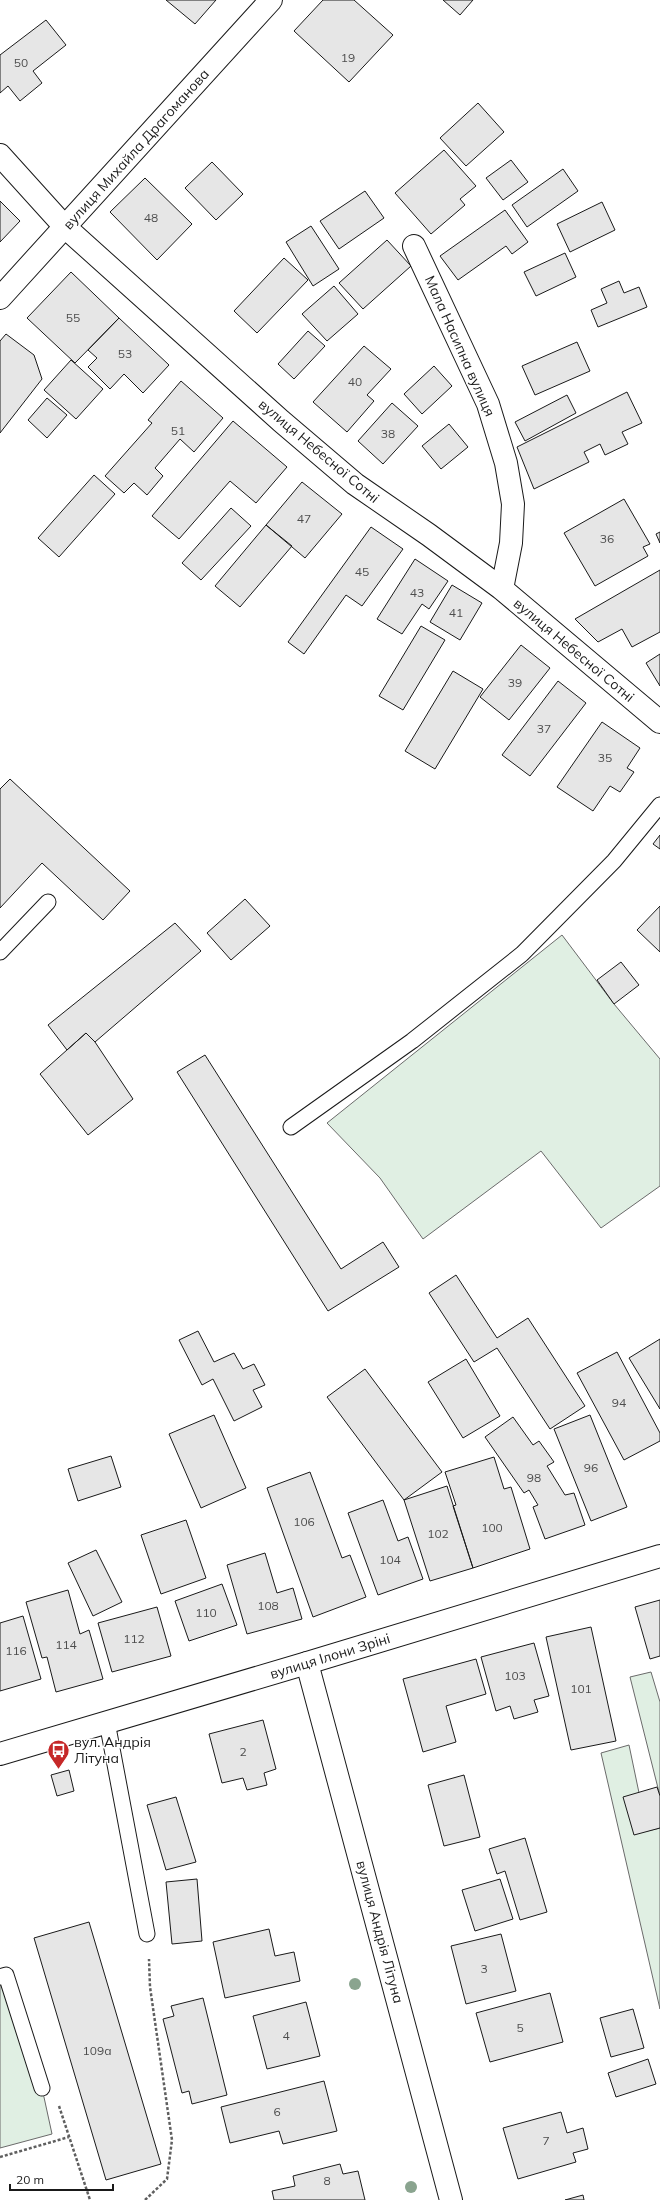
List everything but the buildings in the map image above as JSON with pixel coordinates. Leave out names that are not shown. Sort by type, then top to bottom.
[{"type":"street","name":"вулиця Михайла Драгоманова","points":[[0,298],[272,0]]},
{"type":"street","name":"вулиця Небесної Сотні","points":[[0,154],[65,227],[281,421],[355,484],[429,535],[502,589],[660,722]]},
{"type":"street","name":"Мала Насипна вулиця","points":[[414,246],[488,404],[506,463],[513,504],[511,543],[502,589]]},
{"type":"street","name":"вулиця Ілони Зріні","points":[[0,1754],[660,1556]]},
{"type":"street","name":"вулиця Андрія Літуна","points":[[307,1663],[451,2200]]},
{"type":"lane","points":[[290,1127],[412,1041],[522,954],[614,861],[660,805]]},
{"type":"lane","points":[[0,952],[48,902]]},
{"type":"lane","points":[[107,1722],[147,1934]]},
{"type":"lane","points":[[0,1977],[6,1975],[42,2088]]},
{"type":"path","points":[[146,2200],[167,2179],[172,2140],[150,1987],[147,1934]]},
{"type":"path","points":[[0,2156],[69,2137]]},
{"type":"green space","points":[[562,935],[614,1004],[660,1059],[660,1186],[601,1228],[541,1151],[423,1239],[380,1178],[327,1123]]},
{"type":"green space","points":[[651,1672],[660,1702],[660,1796],[630,1677]]},
{"type":"green space","points":[[629,1745],[647,1831],[660,1828],[660,2009],[601,1753]]},
{"type":"green space","points":[[0,1977],[42,2088],[52,2134],[0,2148]]},
{"type":"place","name":"вул. Андрія Літуна","points":[[59,1770]]}]
